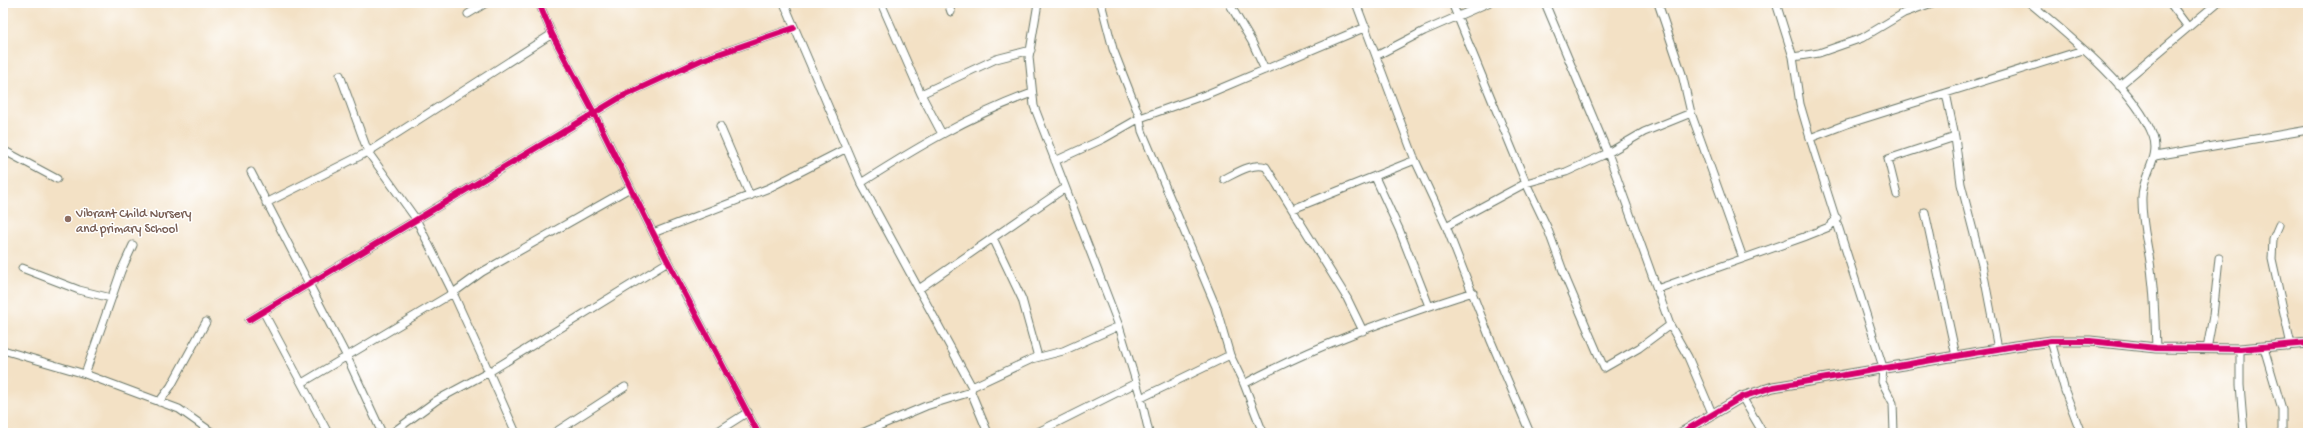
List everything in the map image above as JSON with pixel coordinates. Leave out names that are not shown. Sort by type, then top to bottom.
[{"type":"street","points":[[468,14],[486,3]]},
{"type":"street","points":[[540,3],[552,34],[594,113],[630,188],[758,433]]},
{"type":"street","points":[[784,3],[845,149],[861,183],[972,389],[988,433]]},
{"type":"street","points":[[881,3],[921,94],[942,134]]},
{"type":"street","points":[[948,3],[951,12]]},
{"type":"street","points":[[1038,3],[1029,57],[1034,106],[1119,326],[1150,433]]},
{"type":"street","points":[[1101,3],[1114,49],[1140,118],[1142,131],[1216,307],[1230,355],[1244,384],[1263,433]]},
{"type":"street","points":[[1229,3],[1252,42],[1265,70]]},
{"type":"street","points":[[1356,3],[1415,160],[1446,226],[1491,341],[1530,433]]},
{"type":"street","points":[[1452,3],[1526,184],[1547,227],[1566,279],[1604,368],[1639,348],[1670,325]]},
{"type":"street","points":[[1376,56],[1424,31],[1488,3]]},
{"type":"street","points":[[1545,3],[1608,153],[1670,325],[1688,357],[1712,414]]},
{"type":"street","points":[[1658,3],[1682,74],[1691,113],[1743,258]]},
{"type":"street","points":[[1776,3],[1793,57],[1800,104],[1883,368],[1882,382],[1893,404],[1894,433]]},
{"type":"street","points":[[1793,57],[1819,52],[1862,38],[1904,13],[1932,3]]},
{"type":"street","points":[[2030,3],[2083,50],[2119,86],[2143,116],[2153,137],[2155,156],[2144,180],[2142,195],[2142,218],[2152,278],[2156,348]]},
{"type":"street","points":[[2170,3],[2188,27]]},
{"type":"street","points":[[2119,86],[2216,3]]},
{"type":"street","points":[[1055,161],[1140,118],[1265,70],[1366,27]]},
{"type":"street","points":[[249,320],[621,97],[701,60],[794,28]]},
{"type":"street","points":[[266,203],[368,152],[552,34]]},
{"type":"street","points":[[921,94],[996,59],[1031,50]]},
{"type":"street","points":[[1810,138],[2083,50]]},
{"type":"street","points":[[340,75],[368,152],[416,220],[453,293],[516,433]]},
{"type":"street","points":[[861,183],[916,148],[981,113],[1032,93]]},
{"type":"street","points":[[1946,93],[1956,137],[1961,184],[1977,242],[1998,349]]},
{"type":"street","points":[[1446,226],[1526,184],[1566,172],[1608,153],[1644,132],[1691,113]]},
{"type":"street","points":[[720,126],[750,196]]},
{"type":"street","points":[[2155,156],[2308,130]]},
{"type":"street","points":[[1897,194],[1888,159],[1956,137]]},
{"type":"street","points":[[653,233],[750,196],[845,149]]},
{"type":"street","points":[[3,150],[57,179]]},
{"type":"street","points":[[1293,209],[1375,178],[1415,160]]},
{"type":"street","points":[[1224,179],[1260,164],[1266,167],[1293,209],[1310,241],[1347,298],[1363,331]]},
{"type":"street","points":[[250,172],[347,357],[382,433]]},
{"type":"street","points":[[1375,178],[1399,229],[1429,306]]},
{"type":"street","points":[[302,383],[453,293],[482,272],[630,188]]},
{"type":"street","points":[[919,289],[1065,188]]},
{"type":"street","points":[[1924,212],[1956,356]]},
{"type":"street","points":[[1829,227],[1837,218]]},
{"type":"street","points":[[2279,226],[2273,239],[2272,259],[2291,345]]},
{"type":"street","points":[[1657,289],[1829,227],[1840,228]]},
{"type":"street","points":[[993,238],[1022,299],[1038,357]]},
{"type":"street","points":[[85,374],[111,298],[133,245]]},
{"type":"street","points":[[2208,349],[2213,316],[2218,258]]},
{"type":"street","points":[[392,433],[437,400],[489,372],[668,262]]},
{"type":"street","points":[[22,268],[79,290],[111,298]]},
{"type":"street","points":[[1244,384],[1286,361],[1429,306],[1473,292]]},
{"type":"street","points":[[264,312],[328,433]]},
{"type":"street","points":[[159,402],[171,386],[206,322]]},
{"type":"street","points":[[862,433],[926,406],[972,389],[1038,357],[1064,351],[1119,326]]},
{"type":"street","points":[[2051,341],[2065,391],[2081,433]]},
{"type":"street","points":[[1681,433],[1742,397],[1773,387],[2051,341],[2090,341],[2156,348],[2208,349],[2264,348],[2308,343]]},
{"type":"street","points":[[2264,348],[2282,409],[2282,433]]},
{"type":"street","points":[[2240,349],[2240,385],[2244,433]]},
{"type":"street","points":[[3,350],[85,374],[179,409],[213,433]]},
{"type":"street","points":[[1141,398],[1230,355]]},
{"type":"street","points":[[1036,433],[1136,383]]},
{"type":"street","points":[[554,433],[625,387]]},
{"type":"street","points":[[1742,397],[1763,433]]},
{"type":"street","points":[[715,433],[748,412]]},
{"type":"cycle path","points":[[539,3],[552,34],[594,113],[653,233],[758,433]]},
{"type":"cycle path","points":[[249,320],[621,97],[701,60],[794,28]]},
{"type":"cycle path","points":[[1681,433],[1742,397],[1773,387],[2015,346],[2051,341],[2090,341],[2156,348],[2240,349],[2308,343]]},
{"type":"place","name":"Vibrant Child Nursery and primary School","points":[[68,219]]}]
